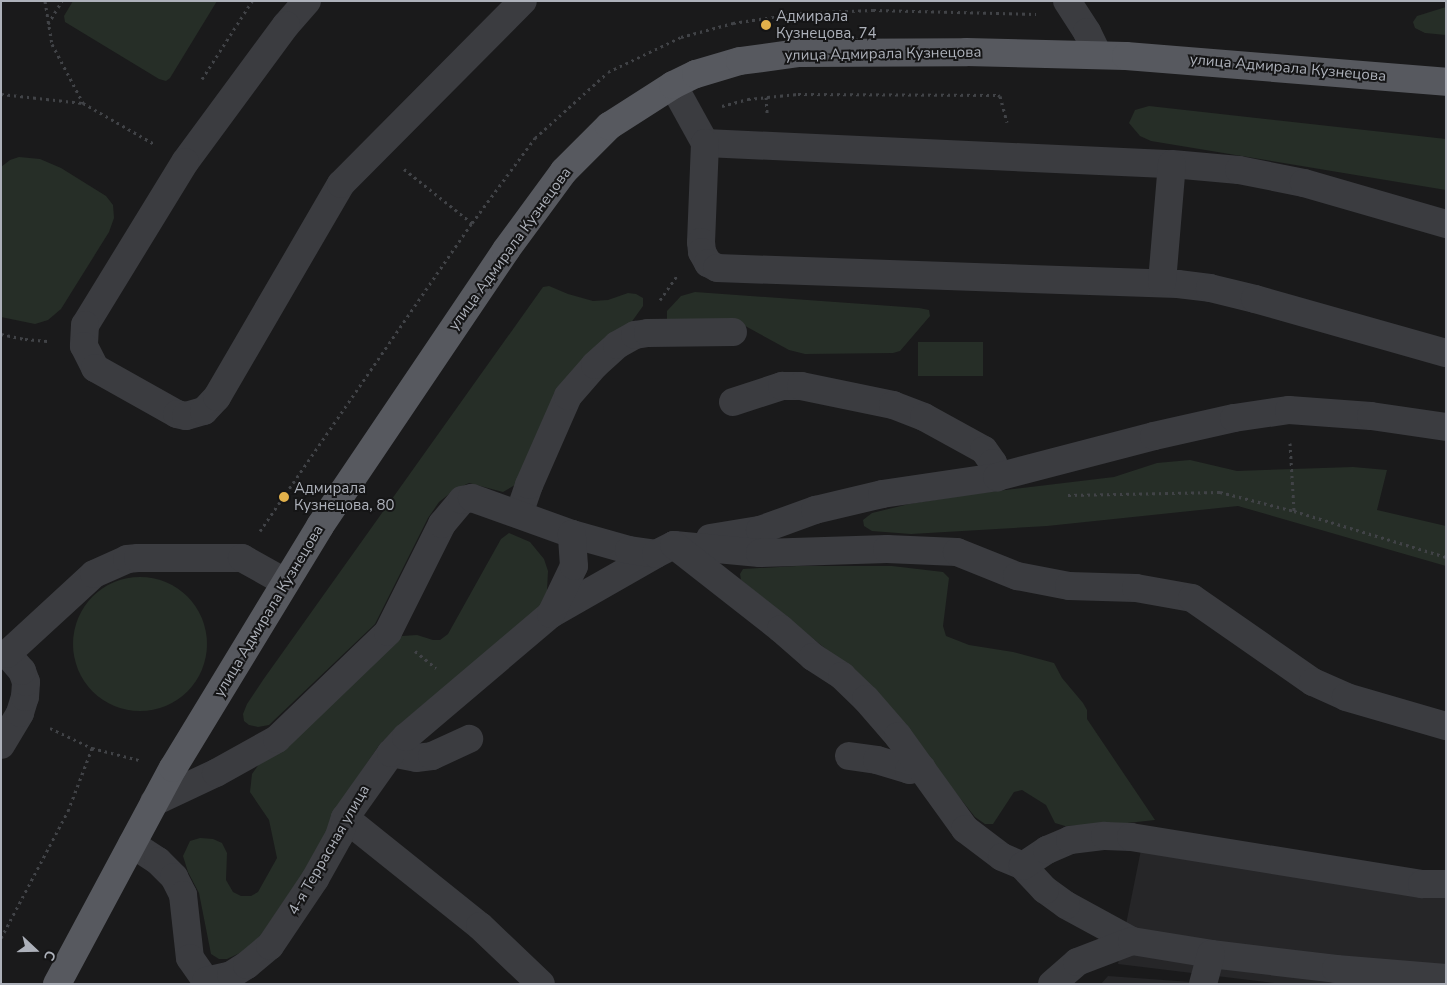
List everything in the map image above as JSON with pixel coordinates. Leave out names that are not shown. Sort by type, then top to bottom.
[{"type":"main road","name":"улица Адмирала Кузнецова","points":[[57,984],[173,768],[320,526],[506,250],[564,171],[609,126],[673,85],[696,74],[740,62],[799,53],[966,52],[1098,55],[1241,64],[1446,82]]},
{"type":"lane","points":[[307,1],[286,25],[185,162],[86,325],[84,346],[94,368],[177,414],[186,416],[204,411],[217,397],[341,184],[523,1]]},
{"type":"lane","points":[[1067,1],[1087,32],[1098,55]]},
{"type":"lane","points":[[673,85],[705,143],[701,242],[702,252],[708,263],[717,268],[1162,282],[1219,290],[1446,353]]},
{"type":"lane","points":[[705,143],[1172,164],[1239,170],[1304,183],[1446,224]]},
{"type":"lane","points":[[1162,282],[1172,164]]},
{"type":"lane","points":[[519,514],[529,485],[568,396],[595,365],[617,345],[635,335],[733,332]]},
{"type":"lane","points":[[733,402],[782,386],[801,386],[894,405],[924,417],[984,450],[993,463],[997,477]]},
{"type":"lane","points":[[551,614],[665,550],[760,530],[815,510],[882,494],[997,477],[1154,436],[1234,418],[1289,410],[1416,421],[1446,427]]},
{"type":"lane","points":[[154,802],[216,773],[277,739],[388,632],[442,524],[462,500],[472,498],[572,534],[629,550],[760,553],[886,549],[957,552],[1017,576],[1069,586],[1136,588],[1192,598],[1313,682],[1346,697],[1446,726]]},
{"type":"lane","name":"4-я Террасная улица","points":[[132,844],[158,862],[174,878],[183,895],[190,958],[200,983],[231,975],[270,946],[315,879],[339,836],[345,818],[391,753],[406,737],[551,614],[574,566],[572,534]]},
{"type":"lane","points":[[665,550],[781,629],[813,657],[842,676],[866,699],[922,768],[965,828],[1002,856],[1023,866],[1046,890],[1066,906],[1132,941],[1212,954],[1336,969],[1446,978]]},
{"type":"lane","points":[[1,745],[20,713],[25,697],[26,682],[16,662],[4,652],[85,580],[102,569],[127,559],[242,558],[285,582]]},
{"type":"lane","points":[[391,753],[416,758],[432,756],[470,739]]},
{"type":"lane","points":[[849,756],[877,760],[909,770],[922,768]]},
{"type":"lane","points":[[345,818],[480,926],[541,984]]},
{"type":"lane","points":[[1023,866],[1047,850],[1070,840],[1114,836],[1131,837],[1422,884],[1446,884]]},
{"type":"lane","points":[[1052,984],[1078,962],[1132,941]]},
{"type":"lane","points":[[1203,984],[1212,954]]},
{"type":"path","points":[[45,1],[52,44],[83,103]]},
{"type":"path","points":[[48,24],[62,1]]},
{"type":"path","points":[[200,82],[252,1]]},
{"type":"path","points":[[1,94],[83,103],[157,146],[163,138]]},
{"type":"path","points":[[692,119],[707,110],[748,99],[798,94],[998,95],[1000,96],[1010,130]]},
{"type":"path","points":[[402,168],[472,223]]},
{"type":"path","points":[[635,335],[701,242]]},
{"type":"path","points":[[1,334],[84,346]]},
{"type":"path","points":[[1289,410],[1294,511]]},
{"type":"path","points":[[1059,495],[1209,490],[1294,511],[1446,557]]},
{"type":"path","points":[[20,713],[92,748],[173,768]]},
{"type":"path","points":[[1,938],[68,811],[92,748]]},
{"type":"shaded area","points":[[73,1],[217,1],[170,78],[166,81],[159,79],[65,22],[64,16]]},
{"type":"shaded area","points":[[1446,7],[1446,35],[1425,33],[1415,28],[1413,22],[1417,16]]},
{"type":"shaded area","points":[[1149,106],[1446,139],[1446,190],[1151,141],[1140,136],[1129,123],[1135,110]]},
{"type":"shaded area","points":[[19,157],[40,159],[61,168],[106,196],[113,205],[114,218],[109,232],[61,309],[48,320],[35,324],[1,317],[1,167],[10,160]]},
{"type":"shaded area","points":[[549,286],[593,301],[608,300],[628,293],[636,294],[643,298],[643,306],[515,485],[503,492],[469,483],[454,490],[439,502],[428,518],[375,624],[269,725],[258,727],[249,725],[244,721],[243,714],[247,704],[263,680],[543,287]]},
{"type":"shaded area","points":[[695,292],[919,308],[929,310],[930,316],[900,351],[893,353],[805,354],[789,350],[738,322],[667,320],[667,311],[681,296]]},
{"type":"shaded area","points":[[918,342],[983,342],[983,376],[918,376]]},
{"type":"shaded area","points":[[1190,460],[1237,471],[1353,467],[1387,470],[1377,510],[1446,526],[1446,566],[1238,506],[1047,526],[911,534],[872,531],[864,526],[863,520],[872,513],[909,504],[972,494],[1114,477],[1157,463]]},
{"type":"shaded area","points":[[509,533],[530,542],[544,559],[548,571],[547,591],[540,609],[401,723],[380,744],[335,810],[327,831],[303,873],[261,935],[244,951],[227,959],[219,959],[211,954],[199,893],[188,872],[183,856],[190,841],[200,838],[213,839],[222,843],[227,853],[226,880],[233,892],[241,896],[251,896],[258,892],[277,858],[269,820],[250,792],[252,774],[259,764],[402,636],[417,635],[440,640],[448,634],[501,539]]},
{"type":"shaded area","points":[[797,566],[892,566],[943,572],[949,578],[943,626],[946,636],[969,645],[1013,652],[1054,663],[1062,678],[1083,703],[1087,710],[1087,719],[1155,820],[1118,824],[1065,826],[1055,823],[1046,805],[1022,790],[1014,792],[993,824],[985,824],[975,817],[870,685],[741,580],[740,574],[743,569]]},
{"type":"shaded area","points":[[140,577],[165,583],[187,597],[201,619],[207,644],[201,669],[187,691],[165,705],[140,711],[115,705],[93,691],[79,669],[73,644],[79,619],[93,597],[115,583]]},
{"type":"shaded area","points":[[1144,835],[1446,875],[1446,984],[1282,984],[1118,964]]},
{"type":"shaded area","points":[[1108,976],[1219,984],[1101,984]]},
{"type":"place","name":"Адмирала Кузнецова, 74","points":[[766,25]]},
{"type":"place","name":"Адмирала Кузнецова, 80","points":[[284,497]]}]
